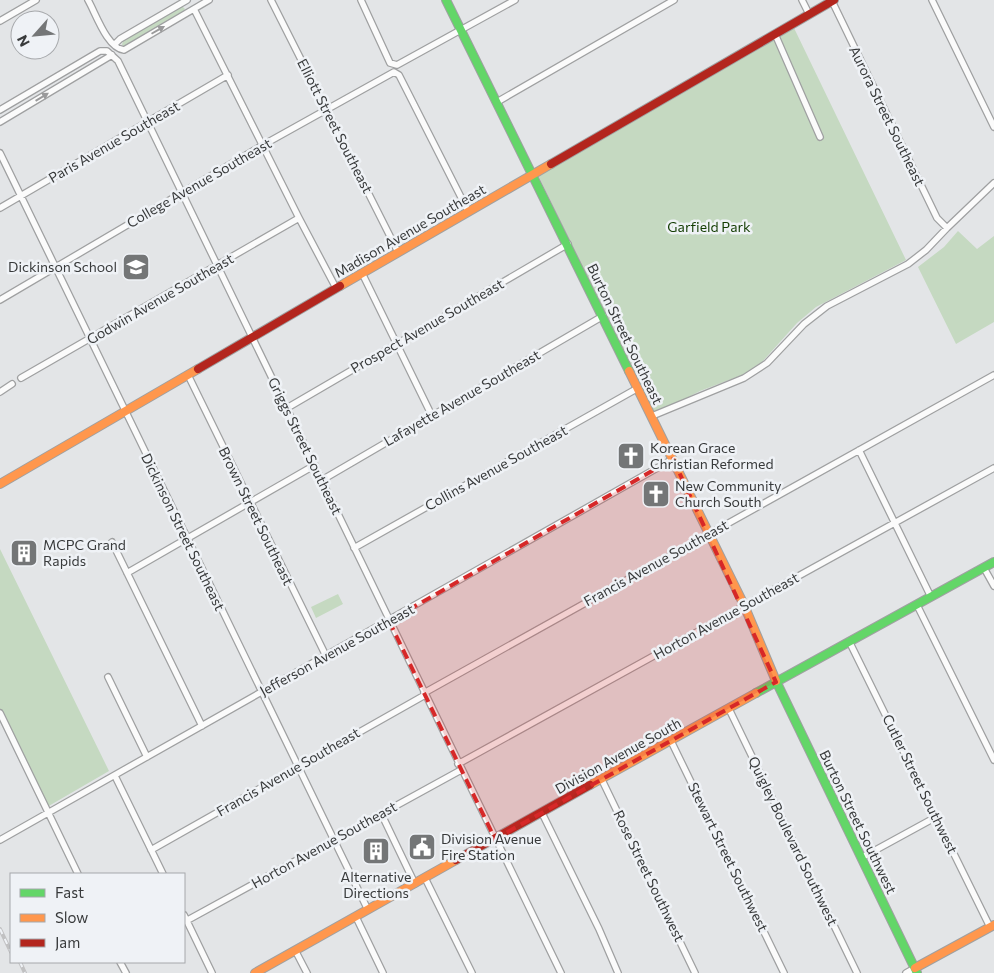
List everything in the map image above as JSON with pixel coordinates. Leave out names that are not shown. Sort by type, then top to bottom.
[{"type":"main road","name":"Burton Street Southeast","points":[[446,0],[568,244],[744,605],[776,682]]},
{"type":"main road","name":"Madison Avenue Southeast","points":[[0,484],[833,0]]},
{"type":"main road","name":"Division Avenue South","points":[[254,973],[994,562]]},
{"type":"main road","name":"Burton Street Southwest","points":[[776,682],[916,970]]},
{"type":"main road","points":[[916,970],[992,926]]},
{"type":"street","points":[[0,21],[36,0]]},
{"type":"street","points":[[88,0],[109,40],[119,49],[124,50],[209,0]]},
{"type":"street","points":[[116,46],[120,39],[187,0]]},
{"type":"street","name":"Elliott Street Southeast","points":[[271,0],[398,252]]},
{"type":"street","points":[[361,0],[390,63],[393,65],[401,65],[515,0]]},
{"type":"street","points":[[497,102],[674,0]]},
{"type":"street","points":[[802,0],[809,14]]},
{"type":"street","name":"Aurora Street Southeast","points":[[833,0],[937,218],[947,228]]},
{"type":"street","points":[[932,0],[994,127]]},
{"type":"street","points":[[194,9],[336,288]]},
{"type":"street","points":[[775,34],[820,137]]},
{"type":"street","points":[[0,110],[100,52],[107,51],[112,55],[0,122]]},
{"type":"street","name":"Griggs Street Southeast","points":[[112,55],[118,61],[218,265],[424,694],[561,973]]},
{"type":"street","name":"College Avenue Southeast","points":[[0,300],[263,145],[391,74],[399,75],[468,211]]},
{"type":"street","name":"Paris Avenue Southeast","points":[[0,208],[228,76]]},
{"type":"street","name":"Dickinson Street Southeast","points":[[0,153],[368,910]]},
{"type":"street","points":[[652,416],[744,378],[767,362],[804,324],[835,302],[908,264],[926,250],[994,183]]},
{"type":"street","name":"Godwin Avenue Southeast","points":[[21,378],[299,218]]},
{"type":"street","name":"Prospect Avenue Southeast","points":[[287,408],[568,244]]},
{"type":"street","points":[[362,273],[432,416]]},
{"type":"street","name":"Lafayette Avenue Southeast","points":[[322,480],[603,316]]},
{"type":"street","name":"Brown Street Southeast","points":[[188,375],[326,656]]},
{"type":"street","name":"Francis Avenue Southeast","points":[[151,850],[708,533],[994,375]]},
{"type":"street","points":[[0,392],[12,384]]},
{"type":"street","name":"Collins Avenue Southeast","points":[[354,548],[638,388]]},
{"type":"street","points":[[859,450],[932,597]]},
{"type":"street","name":"Jefferson Avenue Southeast","points":[[0,840],[673,459]]},
{"type":"street","points":[[127,573],[314,465]]},
{"type":"street","name":"Horton Avenue Southeast","points":[[185,918],[334,840],[744,605],[895,524],[994,468]]},
{"type":"street","points":[[112,542],[202,726]]},
{"type":"street","points":[[984,568],[994,586]]},
{"type":"street","points":[[917,605],[994,760]]},
{"type":"street","name":"Cutler Street Southwest","points":[[849,642],[992,926]]},
{"type":"street","points":[[108,677],[147,757]]},
{"type":"street","name":"Quigley Boulevard Southwest","points":[[729,709],[857,973]]},
{"type":"street","points":[[0,713],[78,873]]},
{"type":"street","name":"Stewart Street Southwest","points":[[671,741],[784,973]]},
{"type":"street","points":[[115,776],[162,873]]},
{"type":"street","name":"Rose Street Southwest","points":[[602,780],[695,973]]},
{"type":"street","points":[[381,813],[415,884]]},
{"type":"street","points":[[542,813],[599,929],[618,973]]},
{"type":"street","points":[[861,858],[936,817]]},
{"type":"street","points":[[424,878],[472,973]]},
{"type":"street","points":[[356,917],[383,973]]},
{"type":"street","points":[[185,918],[212,973]]},
{"type":"street","points":[[295,950],[308,973]]},
{"type":"street","points":[[906,973],[916,970]]},
{"type":"highlighted area","points":[[673,459],[776,682],[495,839],[389,621]]},
{"type":"green space","points":[[182,6],[185,9],[183,12],[124,47],[122,45],[123,41]]},
{"type":"green space","name":"Garfield Park","points":[[794,28],[906,260],[816,307],[797,323],[762,362],[742,375],[700,391],[654,415],[538,175]]},
{"type":"green space","points":[[958,231],[977,249],[994,236],[994,322],[956,344],[918,267],[944,247]]},
{"type":"green space","points":[[0,549],[109,771],[47,807],[0,709]]},
{"type":"green space","points":[[338,594],[343,604],[316,618],[311,607]]},
{"type":"railway","points":[[0,929],[10,950]]},
{"type":"railway","points":[[20,963],[25,973]]},
{"type":"traffic: fast","points":[[446,0],[629,371]]},
{"type":"traffic: fast","points":[[756,693],[994,562]]},
{"type":"traffic: fast","points":[[776,681],[917,973]]},
{"type":"traffic: slow","points":[[340,286],[551,164]]},
{"type":"traffic: slow","points":[[0,484],[198,369]]},
{"type":"traffic: slow","points":[[629,371],[744,605],[776,681]]},
{"type":"traffic: slow","points":[[590,785],[756,693]]},
{"type":"traffic: slow","points":[[255,973],[456,860]]},
{"type":"traffic: slow","points":[[915,968],[994,925]]},
{"type":"traffic: jam","points":[[551,164],[834,0]]},
{"type":"traffic: jam","points":[[198,369],[340,286]]},
{"type":"traffic: jam","points":[[456,860],[590,785]]},
{"type":"place","name":"Dickinson School","points":[[136,267]]},
{"type":"place","name":"Korean Grace Christian Reformed","points":[[631,456]]},
{"type":"place","name":"New Community Church South","points":[[656,494]]},
{"type":"place","name":"MCPC Grand Rapids","points":[[24,553]]},
{"type":"place","name":"Division Avenue Fire Station","points":[[422,847]]},
{"type":"place","name":"Alternative Directions","points":[[376,851]]}]
